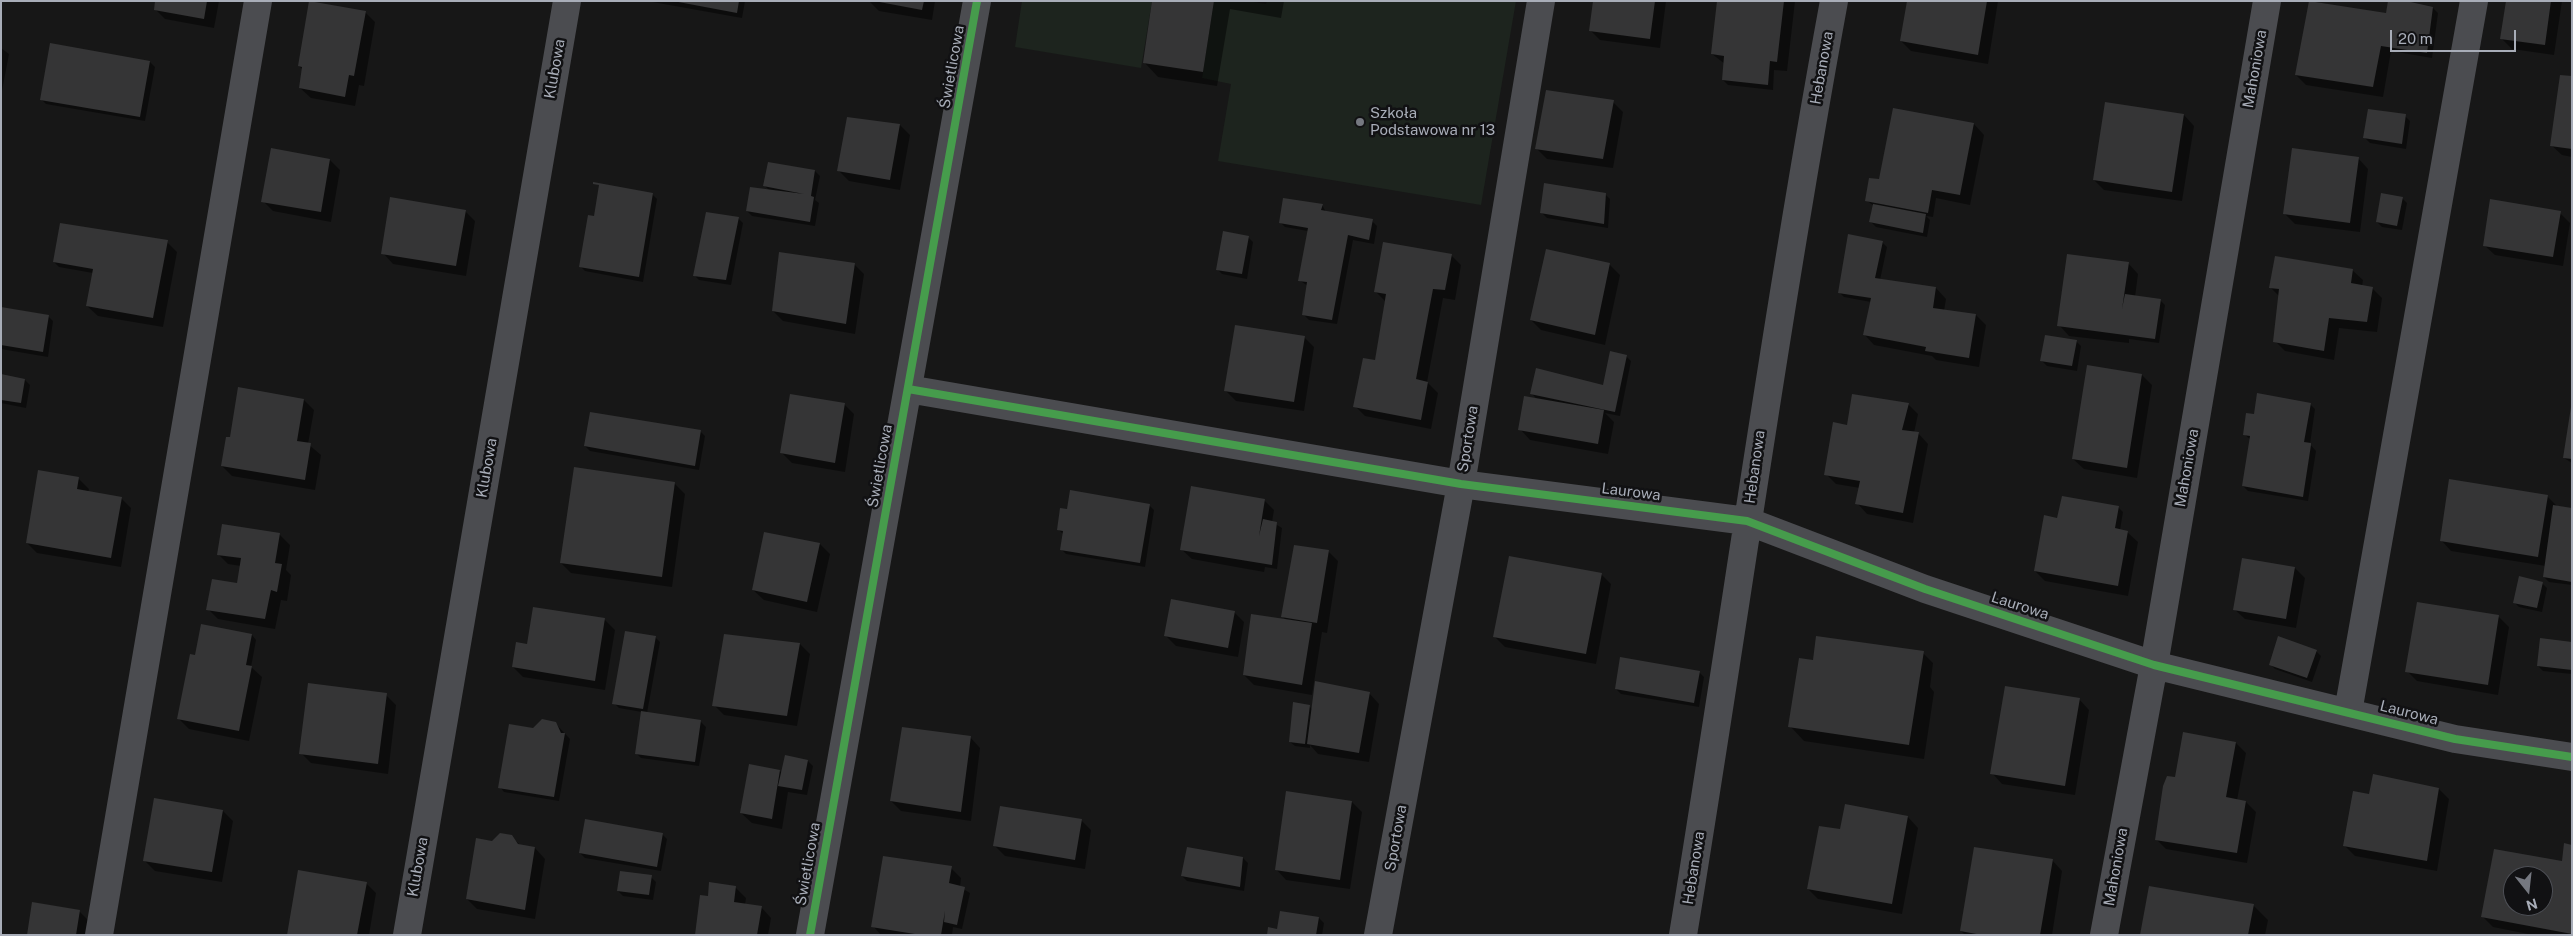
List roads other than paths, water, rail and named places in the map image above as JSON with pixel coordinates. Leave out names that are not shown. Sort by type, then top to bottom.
[{"type":"street","points":[[99,935],[258,1]]},
{"type":"street","name":"Klubowa","points":[[407,935],[567,1]]},
{"type":"street","name":"Świetlicowa","points":[[810,935],[977,1]]},
{"type":"street","name":"Sportowa","points":[[1378,935],[1461,484],[1541,1]]},
{"type":"street","name":"Hebanowa","points":[[1683,935],[1712,762],[1747,521],[1804,169],[1834,1]]},
{"type":"street","name":"Mahoniowa","points":[[2104,935],[2154,665],[2267,1]]},
{"type":"street","points":[[2348,712],[2474,1]]},
{"type":"street","name":"Laurowa","points":[[908,389],[1461,484],[1747,521],[1925,589],[2154,665],[2455,739],[2572,757]]},
{"type":"place","name":"Szkoła Podstawowa nr 13","points":[[1360,122]]}]
